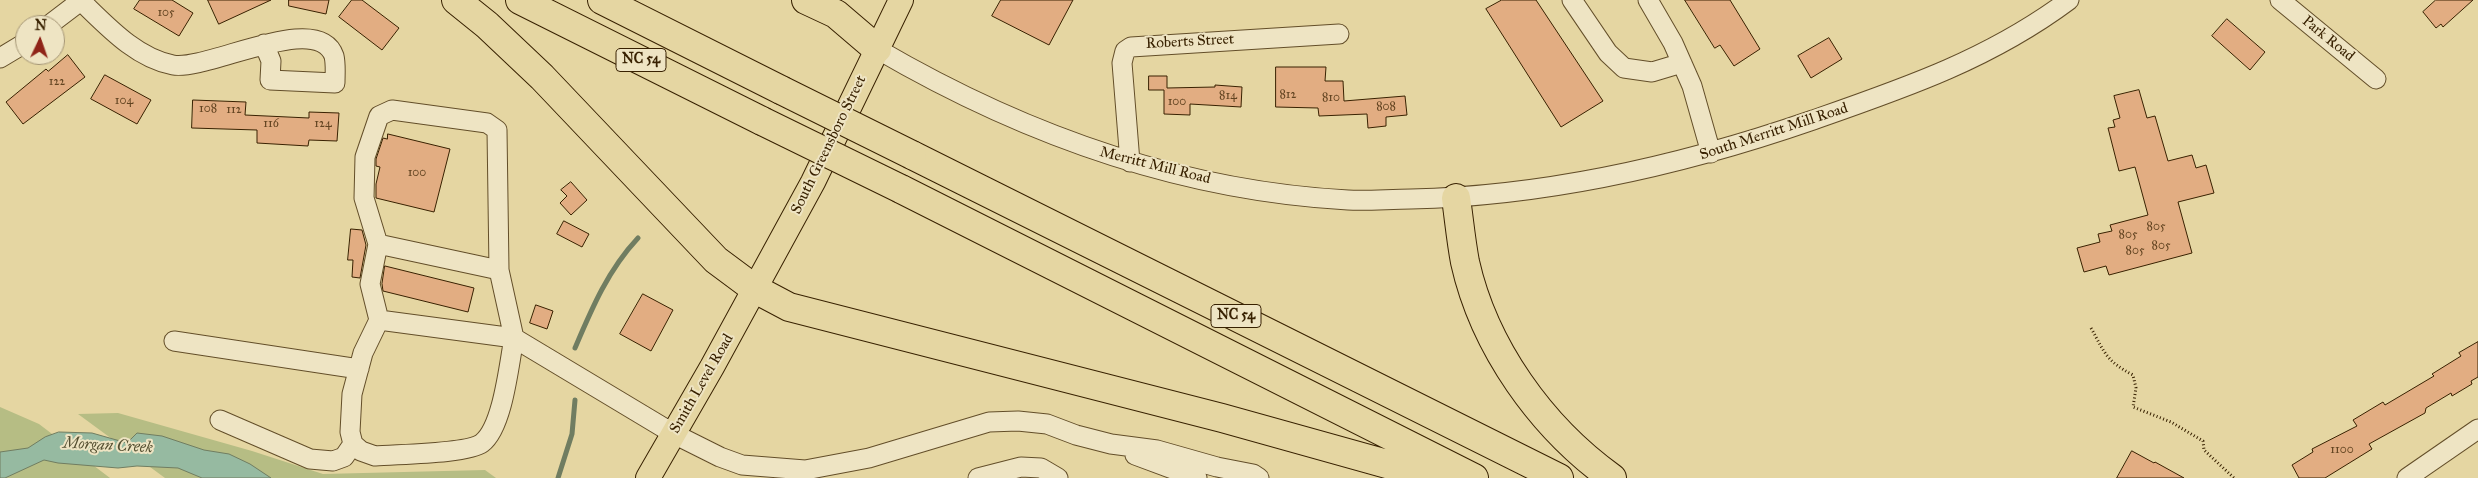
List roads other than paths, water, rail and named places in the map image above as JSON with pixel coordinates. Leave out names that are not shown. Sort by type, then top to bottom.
[{"type":"highway","points":[[456,0],[487,25],[542,77],[716,260],[754,290],[789,307],[805,312],[1222,418],[1437,478]]},
{"type":"highway","name":"NC 54","points":[[520,0],[901,189],[1474,478]]},
{"type":"highway","name":"NC 54","points":[[602,0],[1559,478]]},
{"type":"highway","points":[[806,0],[836,14],[877,49]]},
{"type":"highway","points":[[1456,198],[1465,262],[1480,311],[1500,352],[1534,403],[1561,434],[1612,478]]},
{"type":"main road","name":"South Greensboro Street","points":[[754,290],[813,182],[901,0]]},
{"type":"main road","name":"Smith Level Road","points":[[648,478],[754,290]]},
{"type":"street","points":[[1572,0],[1608,53],[1624,68],[1652,72],[1682,63]]},
{"type":"street","points":[[1648,0],[1673,43],[1692,86],[1712,153]]},
{"type":"street","name":"South Merritt Mill Road","points":[[1456,198],[1492,195],[1614,176],[1712,153],[1887,94],[1962,64],[2022,33],[2069,0]]},
{"type":"street","name":"Park Road","points":[[2280,0],[2376,79]]},
{"type":"street","points":[[62,15],[81,1],[125,40],[160,62],[188,66],[264,44]]},
{"type":"street","name":"Roberts Street","points":[[1130,162],[1122,57],[1131,47],[1339,34]]},
{"type":"street","points":[[0,58],[15,48]]},
{"type":"street","name":"Merritt Mill Road","points":[[877,49],[938,85],[1025,125],[1130,162],[1236,186],[1349,200],[1456,198]]},
{"type":"street","points":[[220,420],[310,459],[332,461],[344,457],[352,444],[350,432],[352,394],[363,353],[379,320],[370,284],[378,244],[364,198],[366,157],[379,116],[392,110],[487,123],[496,130],[498,270],[514,338],[497,420],[491,434],[481,444],[464,449],[375,456],[361,451],[352,444]]},
{"type":"street","points":[[378,244],[498,270]]},
{"type":"street","points":[[379,320],[514,338],[674,434],[720,457],[742,465],[797,470],[869,458],[989,422],[1018,421],[1047,424],[1076,435],[1112,444],[1157,450],[1217,467],[1254,474],[1259,478]]},
{"type":"street","points":[[174,341],[359,369]]},
{"type":"street","points":[[2407,478],[2478,429]]},
{"type":"street","points":[[1112,444],[1150,461],[1197,478]]},
{"type":"street","points":[[978,478],[1021,466],[1041,468],[1058,478]]},
{"type":"water","name":"Morgan Creek","points":[[59,432],[92,433],[127,443],[137,433],[162,436],[204,450],[229,454],[250,464],[271,478],[202,478],[178,468],[137,466],[118,468],[44,460],[5,478],[0,478],[0,452],[28,448],[45,437]]},
{"type":"waterway","points":[[575,348],[594,304],[609,276],[638,238]]},
{"type":"waterway","points":[[558,478],[572,434],[575,400]]}]
